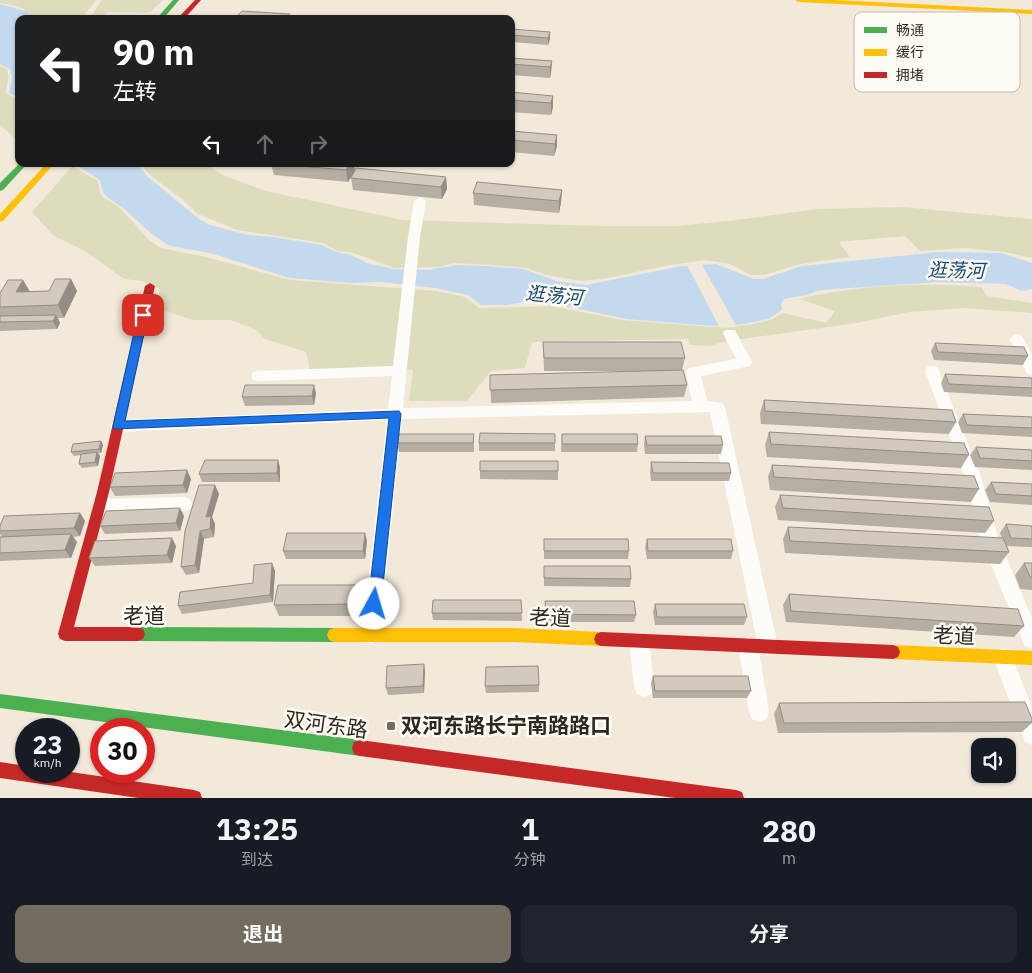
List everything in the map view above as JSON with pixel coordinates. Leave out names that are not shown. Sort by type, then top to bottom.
[{"type":"main road","points":[[798,0],[1032,12]]},
{"type":"main road","points":[[1009,0],[1032,1]]},
{"type":"main road","points":[[163,15],[177,1]]},
{"type":"main road","points":[[183,15],[194,1]]},
{"type":"main road","points":[[0,188],[21,167]]},
{"type":"main road","points":[[0,219],[47,167]]},
{"type":"main road","points":[[100,506],[150,286]]},
{"type":"main road","name":"老道","points":[[100,506],[65,634],[513,635],[1032,658]]},
{"type":"main road","name":"双河东路","points":[[0,700],[736,798]]},
{"type":"main road","points":[[0,770],[194,798]]},
{"type":"street","points":[[371,635],[413,248],[420,201]]},
{"type":"street","points":[[701,406],[693,372],[745,362],[730,333]]},
{"type":"street","points":[[1017,339],[1032,370]]},
{"type":"street","points":[[258,376],[400,371]]},
{"type":"street","points":[[932,371],[973,477],[990,541],[1032,640]]},
{"type":"street","points":[[118,426],[395,414],[717,407],[758,646],[759,712]]},
{"type":"street","points":[[100,506],[184,504]]},
{"type":"street","points":[[638,641],[644,687]]},
{"type":"street","points":[[1003,657],[1032,735]]},
{"type":"green space","points":[[0,0],[96,0],[85,15],[30,15],[23,9],[0,3]]},
{"type":"green space","points":[[102,0],[163,0],[146,13],[108,12],[104,15],[92,15]]},
{"type":"green space","points":[[0,66],[7,69],[9,77],[5,93],[15,98],[15,138],[0,125]]},
{"type":"green space","points":[[71,167],[75,167],[98,181],[100,193],[104,198],[120,208],[148,239],[161,248],[206,257],[290,280],[436,291],[465,297],[479,308],[550,306],[622,320],[713,327],[749,325],[771,320],[783,313],[826,323],[835,311],[799,299],[820,294],[866,288],[937,285],[981,287],[987,296],[1032,303],[1032,313],[964,308],[909,312],[857,323],[727,341],[709,346],[689,345],[688,339],[532,342],[525,368],[491,371],[467,401],[409,401],[413,370],[310,371],[306,352],[265,339],[255,329],[230,320],[193,320],[156,308],[160,289],[142,281],[124,279],[85,251],[54,236],[32,212]]},
{"type":"green space","points":[[143,167],[210,167],[223,175],[266,191],[403,220],[602,226],[677,226],[817,209],[902,207],[1032,219],[1032,258],[1005,252],[965,248],[920,251],[905,236],[839,242],[850,257],[800,264],[764,275],[751,275],[730,264],[706,260],[669,265],[603,279],[581,281],[547,275],[526,268],[493,265],[453,263],[440,267],[395,268],[351,252],[337,251],[324,243],[237,230],[198,214],[182,199],[150,175]]},
{"type":"water","points":[[0,4],[29,12],[29,15],[15,15],[15,95],[9,93],[12,77],[10,69],[0,64]]},
{"type":"water","name":"逛荡河","points":[[79,167],[140,167],[148,177],[199,219],[210,225],[248,235],[322,245],[367,263],[393,269],[428,270],[456,265],[523,269],[557,281],[586,285],[682,266],[716,264],[754,279],[763,279],[802,266],[939,252],[1001,253],[1032,263],[1032,289],[1022,291],[1005,284],[940,282],[820,290],[784,299],[781,304],[782,310],[768,319],[744,324],[712,326],[626,319],[551,303],[523,302],[508,305],[481,305],[468,295],[435,288],[381,282],[351,283],[290,278],[210,253],[170,246],[153,235],[123,208],[107,197],[103,192],[100,180]]},
{"type":"pier","points":[[686,263],[701,263],[737,327],[720,328]]},
{"type":"building","points":[[242,11],[290,14],[289,15],[238,15]]},
{"type":"building","points":[[515,29],[550,32],[548,38],[515,35]]},
{"type":"building","points":[[515,58],[552,61],[550,67],[515,64]]},
{"type":"building","points":[[515,92],[553,96],[551,103],[515,100]]},
{"type":"building","points":[[515,131],[557,135],[555,144],[515,140]]},
{"type":"building","points":[[312,167],[348,167],[346,170]]},
{"type":"building","points":[[356,168],[446,177],[441,187],[351,178]]},
{"type":"building","points":[[477,182],[562,190],[559,201],[473,193]]},
{"type":"building","points":[[55,279],[71,279],[58,305],[0,307],[0,293],[8,280],[23,280],[16,292],[49,291]]},
{"type":"building","points":[[56,315],[53,321],[0,322],[0,316]]},
{"type":"building","points":[[543,342],[681,342],[685,358],[544,358]]},
{"type":"building","points":[[935,343],[1024,347],[1028,356],[938,352]]},
{"type":"building","points":[[683,370],[687,385],[490,390],[490,375]]},
{"type":"building","points":[[945,374],[1032,378],[1032,388],[949,384]]},
{"type":"building","points":[[245,385],[314,385],[312,396],[242,397]]},
{"type":"building","points":[[764,400],[952,410],[956,422],[765,411]]},
{"type":"building","points":[[963,414],[1032,417],[1032,428],[967,425]]},
{"type":"building","points":[[769,432],[964,443],[969,455],[771,444]]},
{"type":"building","points":[[480,433],[555,434],[555,443],[479,443]]},
{"type":"building","points":[[399,434],[474,434],[473,443],[397,443]]},
{"type":"building","points":[[562,434],[637,434],[638,444],[562,444]]},
{"type":"building","points":[[645,436],[721,436],[723,445],[647,445]]},
{"type":"building","points":[[101,441],[99,449],[71,452],[73,444]]},
{"type":"building","points":[[976,447],[1032,450],[1032,461],[980,458]]},
{"type":"building","points":[[97,452],[95,462],[79,464],[81,454]]},
{"type":"building","points":[[205,460],[278,460],[277,473],[199,474]]},
{"type":"building","points":[[480,461],[558,461],[558,471],[480,471]]},
{"type":"building","points":[[651,462],[729,463],[731,473],[653,473]]},
{"type":"building","points":[[772,465],[974,476],[979,489],[774,477]]},
{"type":"building","points":[[187,470],[183,485],[110,487],[115,473]]},
{"type":"building","points":[[991,482],[1032,484],[1032,496],[996,494]]},
{"type":"building","points":[[199,485],[215,485],[206,517],[211,516],[210,529],[200,531],[195,565],[181,567],[185,531]]},
{"type":"building","points":[[780,495],[989,507],[994,521],[783,508]]},
{"type":"building","points":[[180,508],[176,523],[100,526],[106,511]]},
{"type":"building","points":[[80,513],[74,528],[0,531],[4,516]]},
{"type":"building","points":[[1006,524],[1032,526],[1032,539],[1011,538]]},
{"type":"building","points":[[788,527],[1003,538],[1009,552],[790,541]]},
{"type":"building","points":[[287,533],[365,533],[363,551],[283,551]]},
{"type":"building","points":[[71,534],[65,550],[0,553],[0,537]]},
{"type":"building","points":[[172,538],[167,555],[89,558],[95,541]]},
{"type":"building","points":[[544,539],[628,539],[629,551],[544,551]]},
{"type":"building","points":[[647,539],[731,539],[733,551],[648,551]]},
{"type":"building","points":[[272,563],[270,595],[178,606],[180,592],[253,583],[254,565]]},
{"type":"building","points":[[1024,563],[1032,563],[1032,578],[1030,577]]},
{"type":"building","points":[[544,566],[630,566],[631,579],[544,578]]},
{"type":"building","points":[[278,585],[361,585],[358,604],[274,605]]},
{"type":"building","points":[[789,594],[1018,609],[1024,626],[791,611]]},
{"type":"building","points":[[433,600],[521,600],[522,613],[432,613]]},
{"type":"building","points":[[545,601],[634,601],[636,615],[546,614]]},
{"type":"building","points":[[655,604],[744,604],[747,617],[657,617]]},
{"type":"building","points":[[424,664],[423,686],[386,688],[387,666]]},
{"type":"building","points":[[538,666],[539,685],[485,686],[486,667]]},
{"type":"building","points":[[653,676],[748,676],[751,691],[655,691]]},
{"type":"building","points":[[1025,702],[1032,722],[784,723],[779,703]]},
{"type":"traffic: fast","points":[[163,15],[176,0]]},
{"type":"traffic: fast","points":[[0,188],[20,167]]},
{"type":"traffic: fast","points":[[138,634],[334,635]]},
{"type":"traffic: fast","points":[[0,701],[360,748]]},
{"type":"traffic: slow","points":[[798,0],[1032,12]]},
{"type":"traffic: slow","points":[[0,219],[47,167]]},
{"type":"traffic: slow","points":[[334,635],[513,635],[601,639]]},
{"type":"traffic: slow","points":[[893,652],[1032,658]]},
{"type":"traffic: jam","points":[[184,15],[198,0]]},
{"type":"traffic: jam","points":[[138,634],[65,634],[103,492],[150,286]]},
{"type":"traffic: jam","points":[[601,639],[893,652]]},
{"type":"traffic: jam","points":[[360,748],[736,798]]},
{"type":"traffic: jam","points":[[0,770],[194,798]]},
{"type":"place","name":"双河东路长宁南路路口","points":[[391,726]]},
{"type":"route","points":[[143,315],[118,426],[395,414],[374,604]]}]
